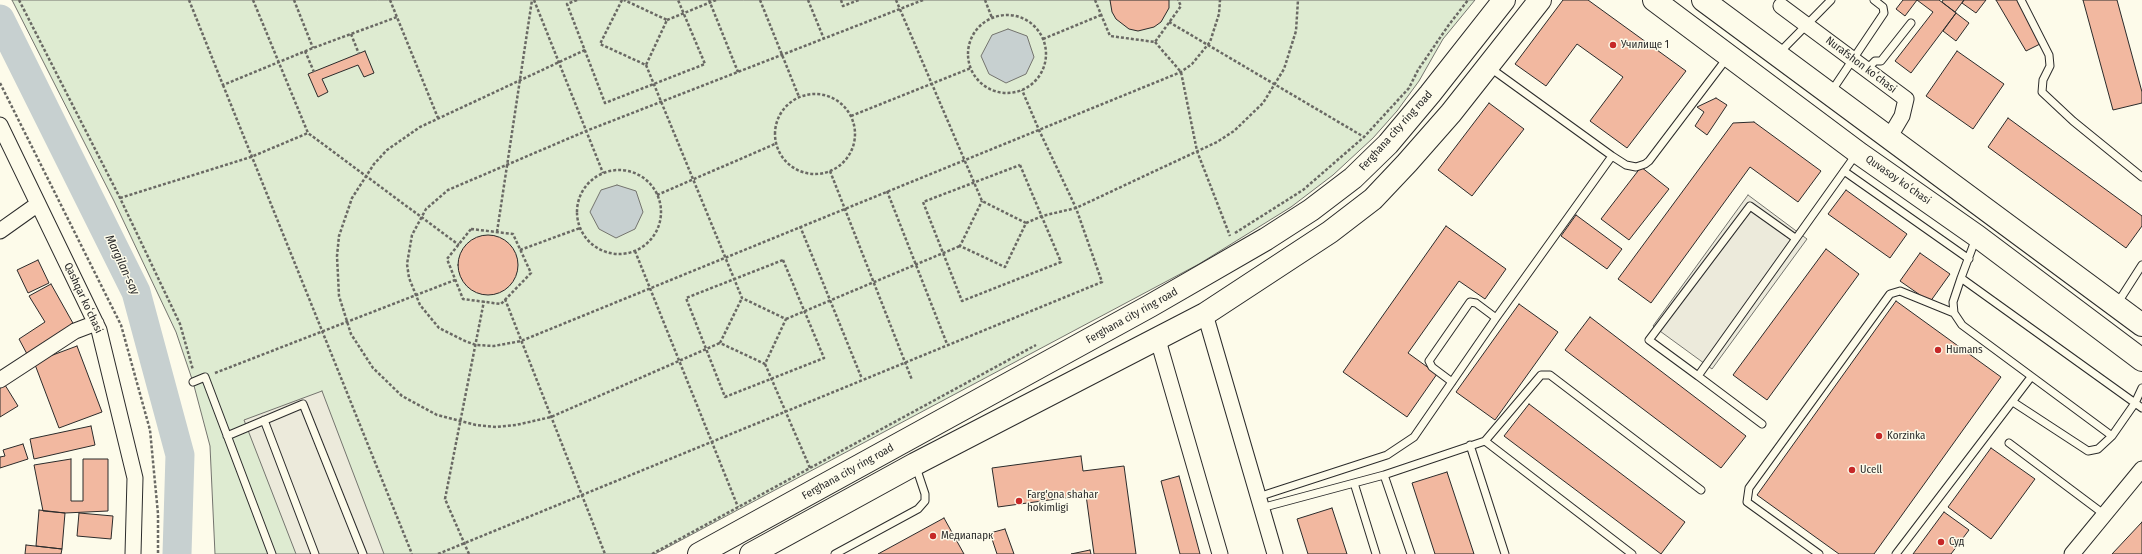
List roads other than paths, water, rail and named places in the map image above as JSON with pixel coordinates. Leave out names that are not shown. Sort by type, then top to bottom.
[{"type":"main road","name":"Ferghana city ring road","points":[[699,554],[1150,306],[1266,239],[1311,210],[1353,178],[1388,144],[1430,94],[1504,0]]},
{"type":"main road","points":[[751,554],[915,464],[1158,340],[1205,314],[1330,232],[1373,199],[1452,113],[1540,0]]},
{"type":"main road","name":"Quvasoy koʻchasi","points":[[1654,0],[1858,152],[1977,236],[2142,360]]},
{"type":"main road","points":[[1703,0],[2142,325]]},
{"type":"main road","points":[[844,474],[855,496]]},
{"type":"street","name":"Nurafshon koʻchasi","points":[[1781,6],[1906,99],[1902,116],[1889,138]]},
{"type":"street","name":"Qashqar koʻchasi","points":[[0,125],[96,323],[135,478],[133,554]]},
{"type":"street","points":[[0,231],[38,204]]},
{"type":"street","points":[[1205,314],[1275,554]]},
{"type":"street","points":[[0,380],[75,331],[96,323]]},
{"type":"street","points":[[1158,340],[1220,554]]},
{"type":"street","points":[[2074,553],[2142,469]]},
{"type":"lane","points":[[1777,55],[1831,0]]},
{"type":"lane","points":[[1830,94],[1884,13],[1883,7],[1874,0]]},
{"type":"lane","points":[[2021,0],[2049,54],[2050,66],[2043,80],[2042,92],[2073,121],[2142,177]]},
{"type":"lane","points":[[1866,70],[1875,61],[1882,61],[1911,23]]},
{"type":"lane","points":[[1488,66],[1612,156],[1626,165],[1636,167],[1649,160],[1728,56]]},
{"type":"lane","points":[[1698,376],[1740,321],[1795,238],[1858,152]]},
{"type":"lane","points":[[1260,503],[1387,455],[1414,438],[1496,318],[1612,156]]},
{"type":"lane","points":[[1844,171],[1969,258]]},
{"type":"lane","points":[[1762,424],[1649,340],[1750,206],[1795,238]]},
{"type":"lane","points":[[1954,314],[1953,302],[1977,236]]},
{"type":"lane","points":[[2116,305],[2142,265]]},
{"type":"lane","points":[[1961,278],[2142,408]]},
{"type":"lane","points":[[1818,554],[1747,502],[1749,488],[1890,294],[1900,291],[1954,314],[1962,325],[2112,436]]},
{"type":"lane","points":[[1452,382],[1432,367],[1429,361],[1433,355],[1470,302],[1476,303],[1496,318]]},
{"type":"lane","points":[[1260,503],[1384,475],[1485,441],[1541,375],[1550,375],[1701,490]]},
{"type":"lane","points":[[195,382],[205,377],[272,554]]},
{"type":"lane","points":[[1896,554],[2031,377]]},
{"type":"lane","points":[[2013,402],[2088,451],[2098,449],[2112,436],[2135,403],[2142,388]]},
{"type":"lane","points":[[227,436],[303,404],[363,554]]},
{"type":"lane","points":[[264,420],[316,554]]},
{"type":"lane","points":[[1485,441],[1632,554]]},
{"type":"lane","points":[[2009,443],[2105,515]]},
{"type":"lane","points":[[1470,445],[1505,554]]},
{"type":"lane","points":[[835,554],[918,509],[925,501],[925,494],[915,464]]},
{"type":"lane","points":[[1384,475],[1411,554]]},
{"type":"lane","points":[[1354,483],[1376,554]]},
{"type":"waterway","name":"Margilan-say","points":[[0,19],[136,292],[180,455],[177,554]]},
{"type":"place","name":"Училище 1","points":[[1613,45]]},
{"type":"place","name":"Humans","points":[[1938,350]]},
{"type":"place","name":"Korzinka","points":[[1879,436]]},
{"type":"place","name":"Ucell","points":[[1852,470]]},
{"type":"place","name":"Farg'ona shahar hokimligi","points":[[1019,501]]},
{"type":"place","name":"Медиапарк","points":[[933,536]]},
{"type":"place","name":"Суд","points":[[1941,542]]}]
